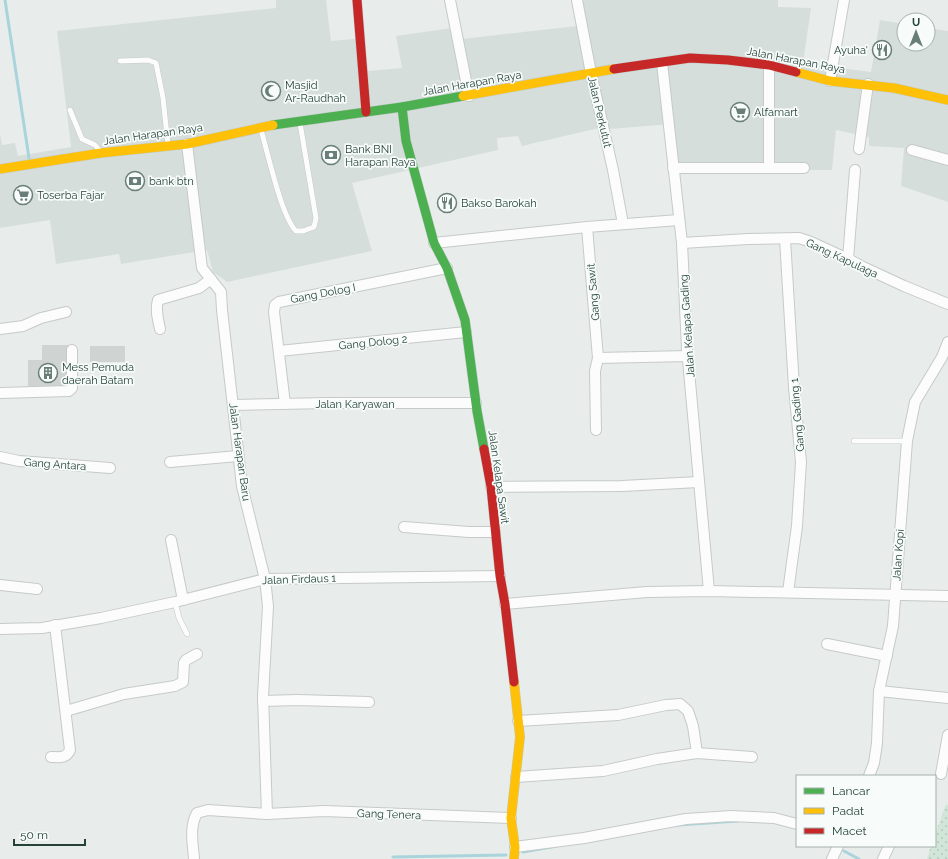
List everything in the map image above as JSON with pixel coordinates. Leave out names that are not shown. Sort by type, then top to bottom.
[{"type":"main road","points":[[357,0],[366,112]]},
{"type":"main road","name":"Jalan Harapan Raya","points":[[0,169],[101,154],[187,144],[261,127],[402,107],[591,73],[690,58],[728,60],[769,65],[830,81],[894,88],[948,100]]},
{"type":"main road","name":"Jalan Kelapa Sawit","points":[[402,107],[406,141],[434,243],[447,268],[465,320],[476,403],[491,488],[500,576],[506,604],[520,737],[511,818],[515,847],[514,859]]},
{"type":"street","points":[[450,0],[469,96]]},
{"type":"street","name":"Jalan Perkutut","points":[[577,0],[623,224]]},
{"type":"street","points":[[830,81],[844,0]]},
{"type":"street","name":"Jalan Kelapa Gading","points":[[662,62],[682,243],[688,356],[709,590]]},
{"type":"street","points":[[769,65],[769,168]]},
{"type":"street","points":[[859,149],[868,84]]},
{"type":"street","name":"Jalan Harapan Baru","points":[[187,144],[202,268],[221,292],[242,486],[265,579],[268,606],[264,701],[267,814]]},
{"type":"street","points":[[912,150],[948,160]]},
{"type":"street","points":[[673,168],[804,168]]},
{"type":"street","points":[[848,259],[855,170]]},
{"type":"street","points":[[434,243],[587,226],[679,220]]},
{"type":"street","name":"Gang Sawit","points":[[587,226],[598,358],[595,371],[596,430]]},
{"type":"street","name":"Gang Kapulaga","points":[[682,243],[799,238],[811,242],[904,286],[948,304]]},
{"type":"street","name":"Gang Gading 1","points":[[785,239],[794,387],[801,462],[797,526],[788,592]]},
{"type":"street","name":"Gang Dolog I","points":[[286,404],[274,312],[275,305],[279,302],[447,268]]},
{"type":"street","points":[[160,329],[156,306],[158,300],[199,288],[211,278]]},
{"type":"street","points":[[0,329],[23,326],[41,318],[66,312]]},
{"type":"street","name":"Gang Dolog 2","points":[[279,351],[466,332]]},
{"type":"street","name":"Jalan Kopi","points":[[869,775],[874,763],[877,743],[879,691],[893,626],[894,595],[907,441],[915,402],[942,357],[948,342]]},
{"type":"street","points":[[0,393],[69,391],[72,388],[72,350]]},
{"type":"street","points":[[598,358],[688,356]]},
{"type":"street","name":"Jalan Karyawan","points":[[234,405],[476,403]]},
{"type":"street","points":[[170,462],[238,456]]},
{"type":"street","name":"Gang Antara","points":[[0,457],[19,461],[110,468]]},
{"type":"street","points":[[491,488],[622,486],[699,482]]},
{"type":"street","points":[[404,527],[469,532],[496,532]]},
{"type":"street","points":[[171,540],[179,601]]},
{"type":"street","name":"Jalan Firdaus 1","points":[[0,629],[42,628],[101,618],[179,601],[265,579],[500,576]]},
{"type":"street","points":[[0,585],[36,589]]},
{"type":"street","points":[[506,604],[648,592],[709,590],[948,596]]},
{"type":"street","points":[[51,757],[63,757],[68,755],[70,750],[55,625]]},
{"type":"street","points":[[827,644],[887,656]]},
{"type":"street","points":[[66,711],[124,694],[175,686],[183,682],[184,663],[186,660],[197,654]]},
{"type":"street","points":[[879,691],[948,698]]},
{"type":"street","points":[[264,701],[297,700],[369,702]]},
{"type":"street","points":[[518,721],[618,715],[666,705],[680,704],[688,711],[693,726],[697,753]]},
{"type":"street","points":[[941,774],[948,735]]},
{"type":"street","points":[[516,777],[603,771],[657,759],[697,753],[752,757]]},
{"type":"street","name":"Gang Tenera","points":[[194,859],[192,832],[193,820],[197,813],[208,810],[267,814],[324,811],[511,818]]},
{"type":"street","points":[[515,847],[584,838],[686,819],[731,816],[774,818],[796,824]]},
{"type":"street","points":[[832,859],[838,847]]},
{"type":"street","points":[[883,859],[889,847]]},
{"type":"lane","points":[[120,61],[148,60],[156,63],[163,98],[168,146]]},
{"type":"lane","points":[[70,110],[82,139],[95,145],[101,154]]},
{"type":"lane","points":[[261,127],[280,195],[291,226],[296,231],[303,231],[314,226],[316,218],[300,121]]},
{"type":"lane","points":[[854,441],[907,441]]},
{"type":"lane","points":[[179,601],[180,618],[187,634]]},
{"type":"shaded area","points":[[276,0],[326,0],[331,41],[364,38],[368,71],[402,68],[396,36],[459,27],[462,39],[577,26],[573,0],[778,0],[778,7],[811,8],[803,63],[871,72],[880,20],[896,23],[896,52],[936,52],[936,29],[948,31],[948,202],[901,186],[904,148],[869,146],[869,137],[836,130],[832,170],[676,170],[671,124],[610,129],[599,128],[522,146],[518,136],[497,138],[498,150],[352,183],[372,251],[227,282],[213,272],[207,250],[121,264],[119,254],[56,264],[50,220],[0,228],[0,134],[2,145],[15,143],[18,156],[71,147],[57,31],[276,8]]},
{"type":"green space","points":[[946,804],[948,805],[948,859],[927,859],[931,847],[936,847],[936,832]]},
{"type":"building","name":"Mess Pemuda daerah Batam","points":[[42,345],[68,345],[68,386],[28,386],[28,360],[42,360]]},
{"type":"building","points":[[90,346],[125,346],[125,362],[90,362]]},
{"type":"waterway","points":[[5,0],[29,158]]},
{"type":"waterway","points":[[678,825],[738,821]]},
{"type":"waterway","points":[[523,852],[557,846]]},
{"type":"waterway","points":[[844,851],[859,859]]},
{"type":"waterway","points":[[393,857],[506,855]]},
{"type":"traffic: fast","points":[[273,125],[402,107],[463,96]]},
{"type":"traffic: fast","points":[[402,107],[406,141],[434,243],[447,268],[465,320],[477,411],[484,449]]},
{"type":"traffic: slow","points":[[463,96],[614,69]]},
{"type":"traffic: slow","points":[[796,72],[830,81],[894,88],[948,100]]},
{"type":"traffic: slow","points":[[0,169],[101,153],[187,144],[273,125]]},
{"type":"traffic: slow","points":[[514,682],[520,737],[511,818],[515,847],[514,859]]},
{"type":"traffic: jam","points":[[357,0],[366,112]]},
{"type":"traffic: jam","points":[[614,69],[690,58],[728,60],[769,65],[796,72]]},
{"type":"traffic: jam","points":[[484,449],[491,487],[500,576],[505,604],[514,682]]},
{"type":"place","name":"Ayuha'","points":[[882,50]]},
{"type":"place","name":"Masjid Ar-Raudhah","points":[[271,91]]},
{"type":"place","name":"Alfamart","points":[[740,112]]},
{"type":"place","name":"Bank BNI Harapan Raya","points":[[331,155]]},
{"type":"place","name":"bank btn","points":[[135,181]]},
{"type":"place","name":"Toserba Fajar","points":[[23,195]]},
{"type":"place","name":"Bakso Barokah","points":[[447,203]]},
{"type":"place","name":"Mess Pemuda daerah Batam","points":[[48,373]]}]
